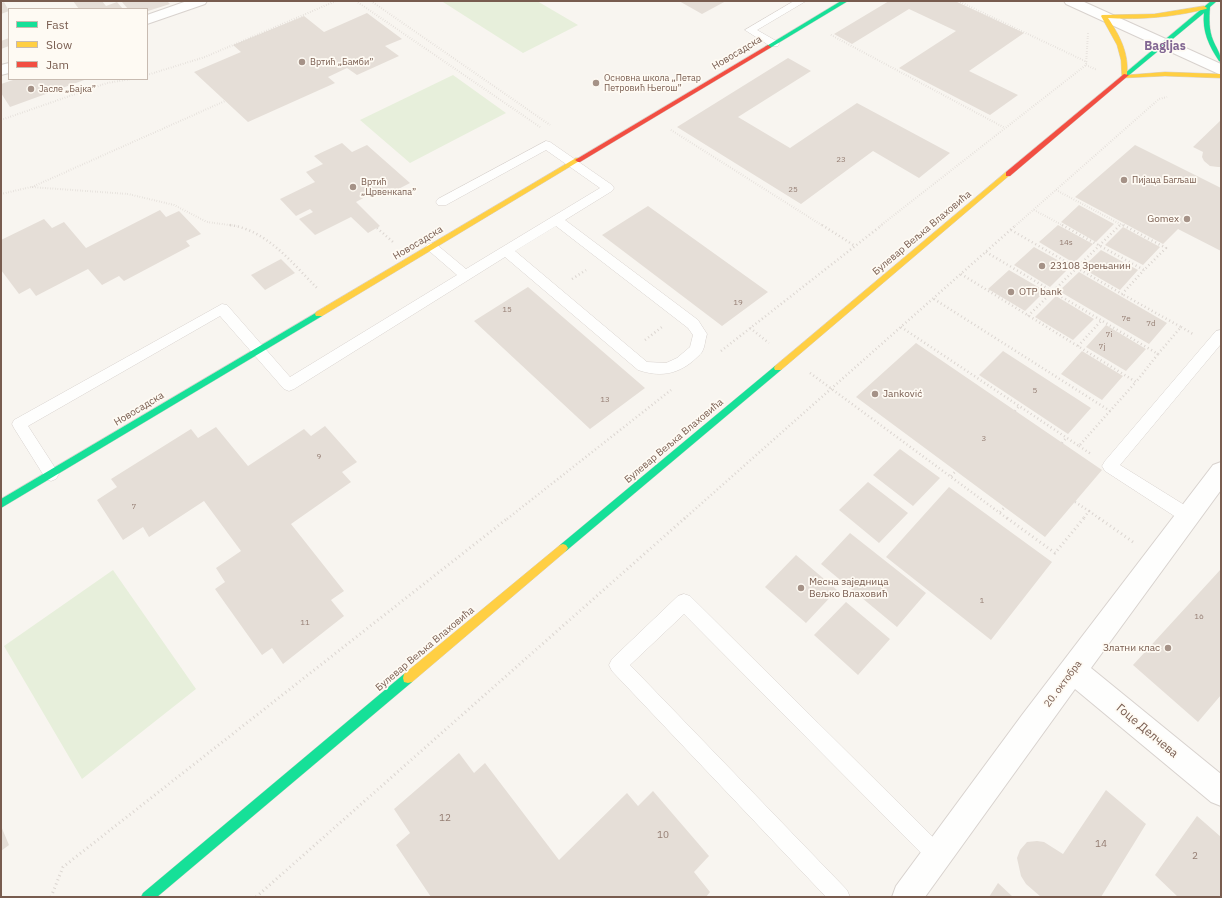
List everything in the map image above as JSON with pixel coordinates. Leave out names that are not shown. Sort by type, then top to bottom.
[{"type":"main road","name":"Новосадска","points":[[2,502],[845,1]]},
{"type":"main road","points":[[1103,15],[1145,19],[1164,16],[1210,4],[1205,29],[1209,41],[1221,60]]},
{"type":"main road","name":"Булевар Вељка Влаховића","points":[[147,897],[1210,4]]},
{"type":"main road","points":[[1103,15],[1116,32],[1122,45],[1126,57],[1124,77],[1165,74],[1221,76]]},
{"type":"street","points":[[148,20],[200,1]]},
{"type":"street","points":[[1071,1],[1221,70]]},
{"type":"street","name":"20. октобра","points":[[907,897],[1221,472]]},
{"type":"street","name":"Гоце Делчева","points":[[1074,670],[1221,792]]},
{"type":"lane","points":[[774,44],[750,30],[801,1]]},
{"type":"lane","points":[[51,474],[19,424],[222,309],[289,385],[608,188],[546,145],[442,202]]},
{"type":"lane","points":[[506,251],[643,366],[654,369],[667,369],[682,362],[696,350],[700,334],[693,324],[556,220]]},
{"type":"lane","points":[[432,247],[466,276]]},
{"type":"lane","points":[[1188,516],[1110,466],[1221,335]]},
{"type":"lane","points":[[840,897],[618,665],[684,602],[937,855]]},
{"type":"path","points":[[148,76],[205,57],[336,1]]},
{"type":"path","points":[[356,1],[546,131]]},
{"type":"path","points":[[371,1],[552,126]]},
{"type":"path","points":[[958,1],[1087,62]]},
{"type":"path","points":[[717,354],[1086,65],[1089,51],[1086,43],[1089,30],[1094,22],[1103,15]]},
{"type":"path","points":[[808,23],[1005,128]]},
{"type":"path","points":[[1,120],[107,83],[125,80]]},
{"type":"path","points":[[256,897],[1159,99],[1169,96]]},
{"type":"path","points":[[1,194],[31,187],[225,101]]},
{"type":"path","points":[[651,117],[855,246]]},
{"type":"path","points":[[31,187],[128,194],[174,205],[207,222],[244,227],[272,243],[334,305]]},
{"type":"path","points":[[1056,190],[1166,248],[1122,294]]},
{"type":"path","points":[[1034,210],[1144,270]]},
{"type":"path","points":[[1028,316],[1122,224]]},
{"type":"path","points":[[901,327],[1079,446],[1136,382],[1181,327],[1011,230]]},
{"type":"path","points":[[986,252],[1158,354]]},
{"type":"path","points":[[553,291],[605,257]]},
{"type":"path","points":[[961,274],[1136,382]]},
{"type":"path","points":[[934,299],[1110,411]]},
{"type":"path","points":[[628,353],[680,314]]},
{"type":"path","points":[[1078,346],[1102,320]]},
{"type":"path","points":[[51,897],[63,867],[676,386]]},
{"type":"path","points":[[832,389],[1055,553],[1089,511]]},
{"type":"path","points":[[1015,411],[1019,406]]},
{"type":"path","points":[[1062,443],[1066,438]]},
{"type":"path","points":[[951,476],[956,471]]},
{"type":"path","points":[[1075,502],[1157,558]]},
{"type":"path","points":[[1000,512],[1005,507]]},
{"type":"green space","points":[[537,1],[578,25],[523,53],[443,2]]},
{"type":"green space","points":[[453,75],[506,113],[410,163],[360,120]]},
{"type":"green space","points":[[113,570],[196,689],[82,779],[4,646]]},
{"type":"building","points":[[73,1],[102,1],[106,6],[117,2],[122,8],[78,8]]},
{"type":"building","points":[[167,1],[170,4],[148,11],[148,8],[127,8],[122,2]]},
{"type":"building","points":[[679,1],[726,1],[702,14]]},
{"type":"building","points":[[889,1],[955,1],[1024,33],[969,71],[1018,95],[990,115],[899,68],[956,31],[909,9],[852,44],[834,34]]},
{"type":"building","points":[[4,2],[8,11],[1,14],[1,3]]},
{"type":"building","name":"Вртић „Бамби”","points":[[367,13],[402,39],[385,46],[399,56],[357,75],[347,68],[328,77],[335,83],[248,122],[194,72],[241,52],[233,45],[304,16],[324,32]]},
{"type":"building","points":[[8,38],[8,46],[1,49],[1,41]]},
{"type":"building","points":[[788,58],[811,71],[738,117],[790,148],[857,103],[950,153],[919,178],[873,151],[801,204],[677,127]]},
{"type":"building","name":"Јасле „Бајка”","points":[[13,80],[84,80],[10,107],[1,93],[1,84]]},
{"type":"building","points":[[1221,120],[1221,167],[1210,166],[1202,157],[1203,152],[1193,147]]},
{"type":"building","name":"Вртић „Црвенкапа”","points":[[342,143],[352,152],[367,145],[410,183],[383,197],[376,191],[356,202],[380,226],[368,233],[351,217],[315,235],[299,219],[313,212],[310,209],[296,216],[280,199],[315,182],[306,172],[323,164],[314,156]]},
{"type":"building","points":[[1135,145],[1221,188],[1221,251],[1178,229],[1163,244],[1075,197]]},
{"type":"building","points":[[1079,205],[1114,224],[1096,242],[1061,222]]},
{"type":"building","points":[[648,206],[768,292],[722,326],[602,235]]},
{"type":"building","points":[[160,210],[166,217],[179,211],[201,234],[186,241],[190,246],[124,281],[119,276],[102,285],[88,269],[36,296],[30,288],[19,294],[1,270],[1,240],[44,219],[52,228],[64,222],[86,248]]},
{"type":"building","points":[[1058,225],[1093,244],[1074,263],[1039,242]]},
{"type":"building","points":[[1123,227],[1160,247],[1143,265],[1105,245]]},
{"type":"building","name":"23108 Зрењанин","points":[[1034,247],[1070,267],[1050,287],[1014,265]]},
{"type":"building","points":[[1101,250],[1138,270],[1120,290],[1082,268]]},
{"type":"building","points":[[281,259],[295,273],[265,290],[251,275]]},
{"type":"building","points":[[1009,270],[1045,291],[1025,311],[988,289]]},
{"type":"building","points":[[1079,272],[1167,323],[1149,344],[1059,291]]},
{"type":"building","points":[[528,287],[645,388],[590,429],[474,321]]},
{"type":"building","points":[[1056,296],[1094,319],[1073,340],[1035,317]]},
{"type":"building","points":[[1106,325],[1146,349],[1126,371],[1086,347]]},
{"type":"building","points":[[916,343],[1102,470],[1045,537],[856,397]]},
{"type":"building","points":[[1003,351],[1091,408],[1068,434],[979,375]]},
{"type":"building","points":[[1082,351],[1123,376],[1102,400],[1061,374]]},
{"type":"building","points":[[325,426],[357,462],[342,472],[351,482],[291,524],[344,591],[331,600],[344,616],[283,664],[272,648],[262,655],[215,589],[225,582],[216,568],[241,551],[204,501],[149,537],[143,527],[123,540],[97,500],[117,487],[111,479],[191,429],[198,438],[216,427],[248,466],[304,429],[311,436]]},
{"type":"building","points":[[900,449],[940,478],[913,506],[873,475]]},
{"type":"building","points":[[868,482],[908,513],[879,543],[839,510]]},
{"type":"building","points":[[949,487],[1052,562],[991,640],[886,557]]},
{"type":"building","points":[[850,533],[926,593],[897,627],[821,564]]},
{"type":"building","name":"Месна заједница Вељко Влаховић","points":[[796,555],[837,590],[806,623],[765,587]]},
{"type":"building","points":[[1221,569],[1221,695],[1198,722],[1133,665]]},
{"type":"building","points":[[846,602],[890,639],[858,675],[814,635]]},
{"type":"building","points":[[459,753],[474,773],[485,763],[559,860],[627,793],[638,806],[653,791],[709,856],[694,872],[710,892],[706,897],[431,897],[396,845],[410,833],[394,809]]},
{"type":"building","points":[[1106,790],[1146,824],[1101,897],[1041,897],[1026,884],[1021,876],[1017,858],[1020,850],[1027,842],[1037,841],[1044,842],[1063,854]]},
{"type":"building","points":[[1197,816],[1221,837],[1221,897],[1178,897],[1155,875]]},
{"type":"building","points":[[1,826],[9,845],[1,851]]},
{"type":"building","points":[[998,883],[1013,897],[989,897]]},
{"type":"traffic: fast","points":[[768,47],[845,1]]},
{"type":"traffic: fast","points":[[1126,75],[1214,1]]},
{"type":"traffic: fast","points":[[1207,7],[1206,22],[1208,35],[1213,48],[1221,60]]},
{"type":"traffic: fast","points":[[1,504],[319,314]]},
{"type":"traffic: fast","points":[[563,548],[778,368]]},
{"type":"traffic: fast","points":[[147,897],[408,678]]},
{"type":"traffic: slow","points":[[1104,16],[1154,16],[1204,8]]},
{"type":"traffic: slow","points":[[1104,16],[1117,37],[1123,52],[1125,68],[1124,77]]},
{"type":"traffic: slow","points":[[1124,77],[1165,74],[1221,76]]},
{"type":"traffic: slow","points":[[319,314],[578,160]]},
{"type":"traffic: slow","points":[[778,368],[1008,174]]},
{"type":"traffic: slow","points":[[408,678],[563,548]]},
{"type":"traffic: jam","points":[[578,160],[768,47]]},
{"type":"traffic: jam","points":[[1008,174],[1126,75]]},
{"type":"place","name":"Вртић „Бамби”","points":[[302,62]]},
{"type":"place","name":"Основна школа „Петар Петровић Његош”","points":[[596,83]]},
{"type":"place","name":"Јасле „Бајка”","points":[[31,89]]},
{"type":"place","name":"Пијаца Багљаш","points":[[1124,180]]},
{"type":"place","name":"Вртић „Црвенкапа”","points":[[353,187]]},
{"type":"place","name":"Gomex","points":[[1187,219]]},
{"type":"place","name":"23108 Зрењанин","points":[[1042,266]]},
{"type":"place","name":"OTP bank","points":[[1011,292]]},
{"type":"place","name":"Janković","points":[[875,394]]},
{"type":"place","name":"Месна заједница Вељко Влаховић","points":[[801,588]]},
{"type":"place","name":"Златни клас","points":[[1168,648]]},
{"type":"district","name":"Bagljas","points":[[1165,47]]}]
